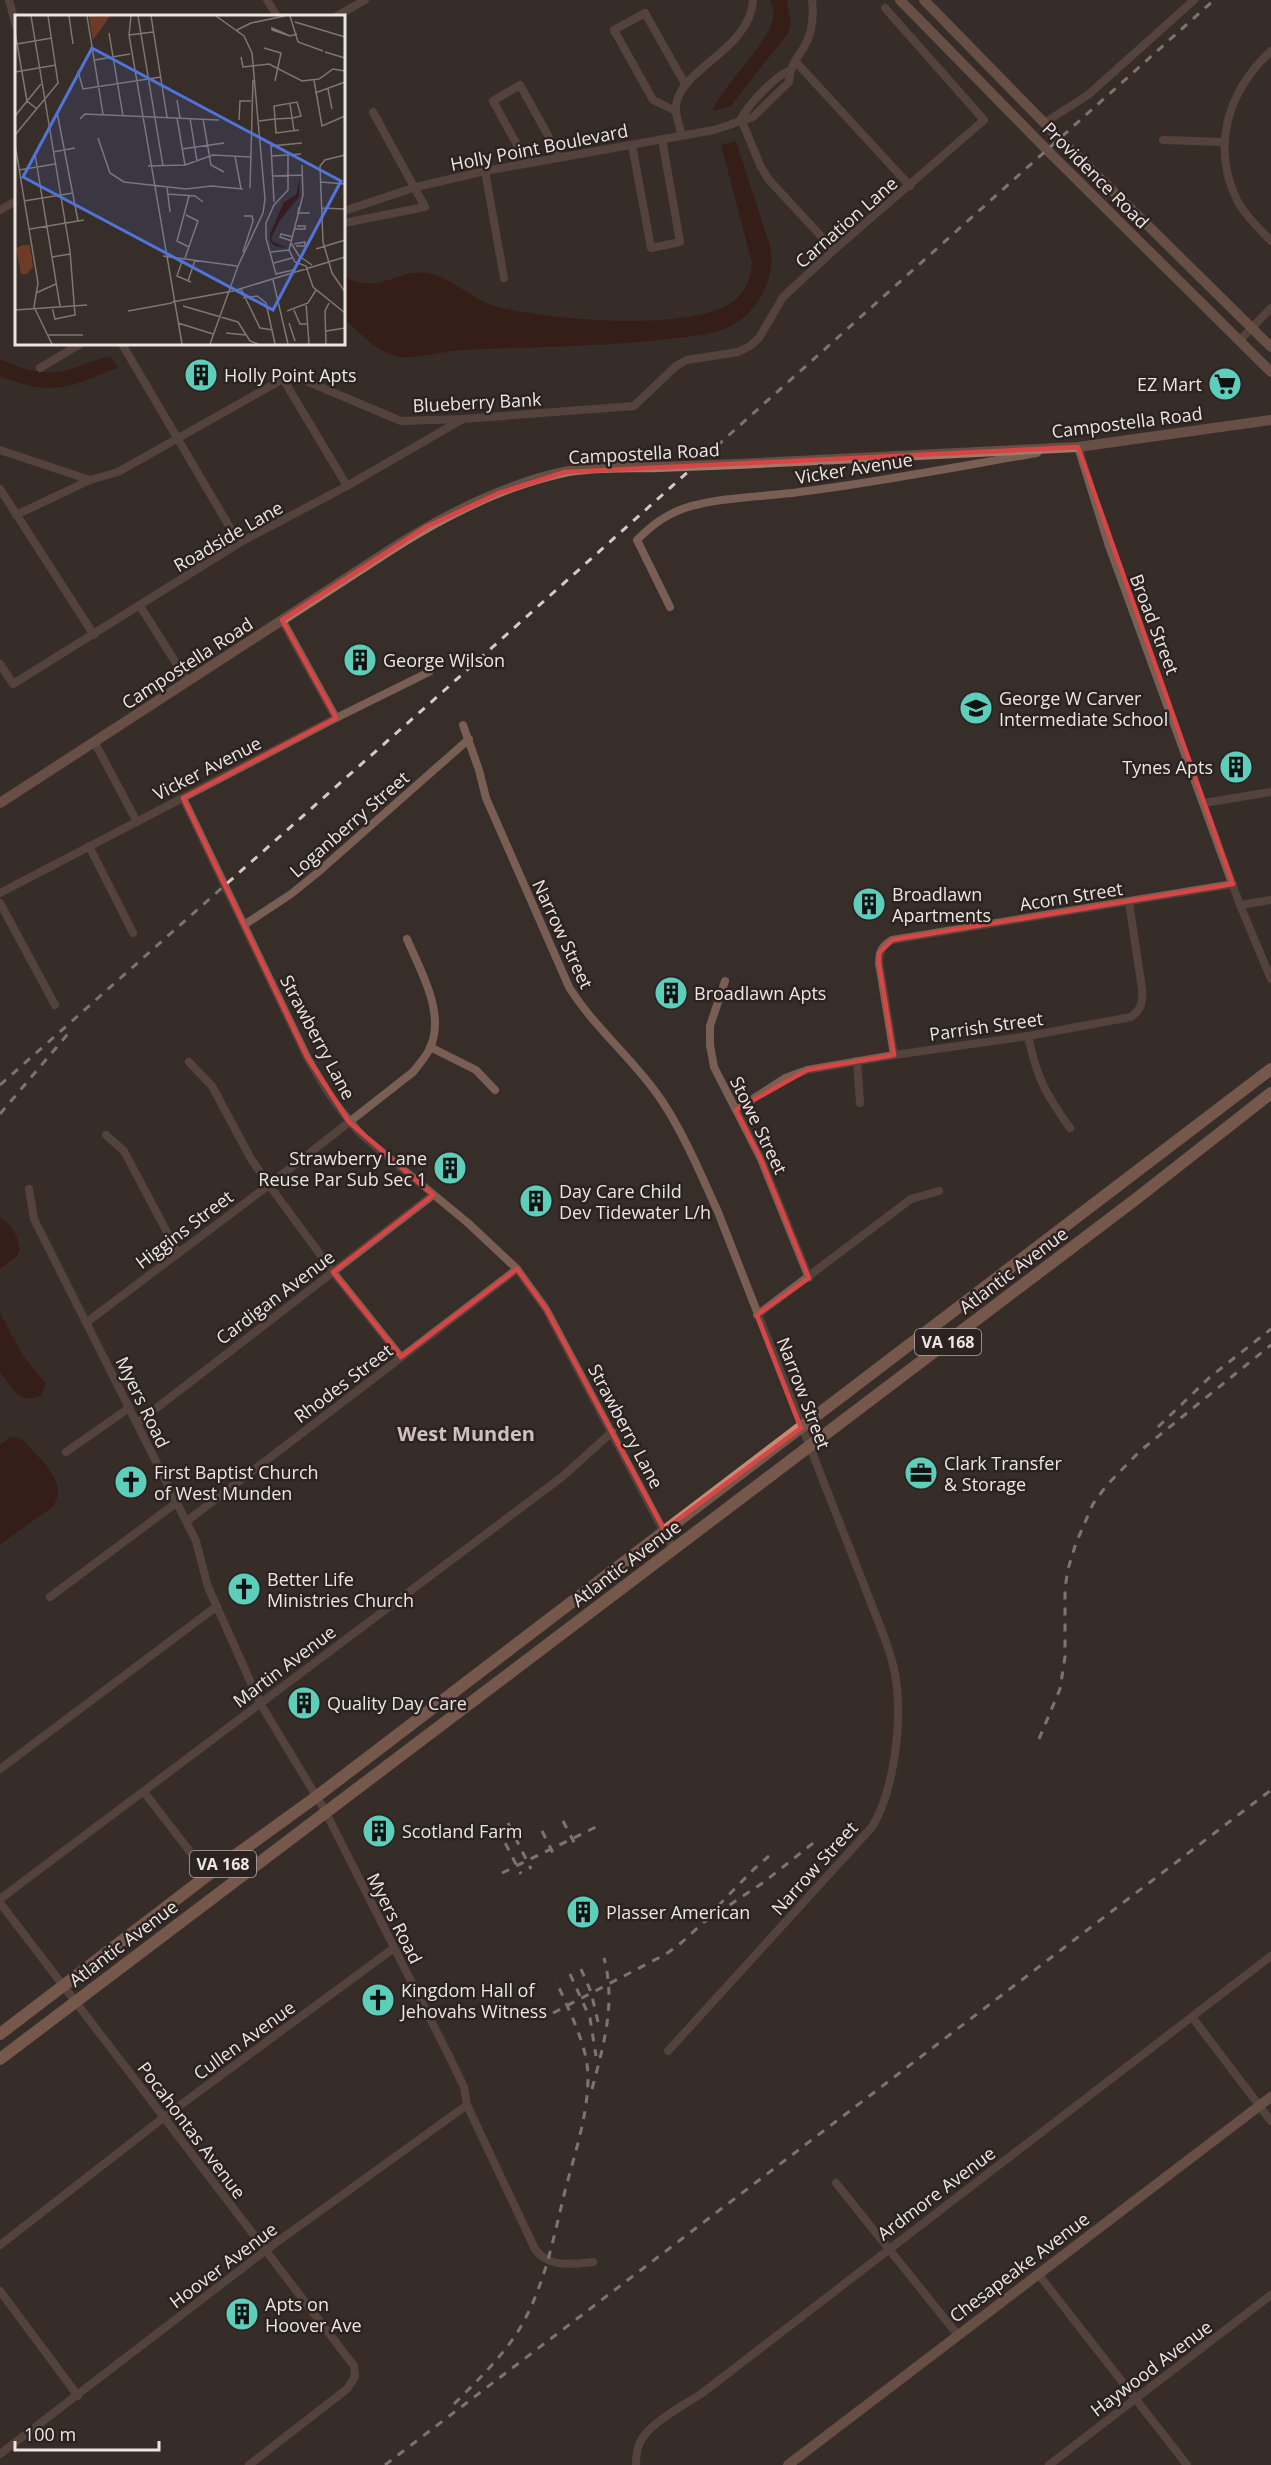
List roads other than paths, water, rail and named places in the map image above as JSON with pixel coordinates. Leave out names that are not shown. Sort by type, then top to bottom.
[{"type":"main road","name":"Providence Road","points":[[900,0],[1047,150],[1271,372]]},
{"type":"main road","name":"Providence Road","points":[[924,0],[1044,123],[1271,347]]},
{"type":"main road","name":"Campostella Road","points":[[0,803],[426,527],[500,493],[565,472],[1078,447],[1271,420]]},
{"type":"main road","name":"Atlantic Avenue","points":[[0,2034],[208,1875],[316,1797],[1271,1069]]},
{"type":"main road","name":"Atlantic Avenue","points":[[0,2060],[1136,1199],[1271,1093]]},
{"type":"main road","name":"Chesapeake Avenue","points":[[788,2465],[1271,2097]]},
{"type":"street","points":[[9,0],[15,22]]},
{"type":"street","points":[[267,0],[276,15]]},
{"type":"street","points":[[339,15],[365,0]]},
{"type":"street","points":[[682,135],[676,111],[685,84],[738,37],[748,21],[753,0]]},
{"type":"street","points":[[812,0],[814,18],[811,30],[795,61],[789,70],[780,74],[747,107],[741,119],[761,167],[769,180],[834,250]]},
{"type":"street","points":[[1044,123],[1088,95],[1194,0]]},
{"type":"street","name":"Carnation Lane","points":[[738,352],[759,338],[783,297],[984,120],[885,8]]},
{"type":"street","points":[[676,111],[653,100],[614,30],[645,13],[685,84]]},
{"type":"street","points":[[1271,51],[1244,80],[1227,120],[1224,142],[1226,167],[1239,202],[1248,216],[1271,241]]},
{"type":"street","points":[[795,61],[910,186]]},
{"type":"street","points":[[527,163],[493,100],[520,85],[560,157]]},
{"type":"street","points":[[345,223],[425,207],[373,112]]},
{"type":"street","name":"Holly Point Boulevard","points":[[345,211],[416,187],[485,171],[714,130],[741,119]]},
{"type":"street","points":[[632,145],[651,248],[680,242],[662,139]]},
{"type":"street","points":[[1163,140],[1224,142]]},
{"type":"street","points":[[485,171],[504,278]]},
{"type":"street","points":[[0,210],[15,202]]},
{"type":"street","points":[[1240,340],[1271,308]]},
{"type":"street","points":[[40,368],[78,345]]},
{"type":"street","points":[[123,345],[240,543]]},
{"type":"street","name":"Blueberry Bank","points":[[283,379],[292,376],[299,378],[401,421],[463,419],[634,406],[676,366],[687,360],[738,352]]},
{"type":"street","points":[[16,515],[90,480],[118,472],[283,379],[347,486]]},
{"type":"street","name":"Roadside Lane","points":[[0,664],[13,684],[240,543],[347,486],[463,419]]},
{"type":"street","name":"Vicker Avenue","points":[[670,607],[637,540],[655,522],[688,507],[808,491],[1078,447]]},
{"type":"street","name":"Broad Street","points":[[1078,447],[1109,546],[1240,905],[1271,979]]},
{"type":"street","points":[[0,450],[90,480]]},
{"type":"street","points":[[0,489],[93,635]]},
{"type":"street","points":[[140,606],[188,681]]},
{"type":"street","points":[[282,620],[336,718]]},
{"type":"street","name":"Vicker Avenue","points":[[0,893],[429,672]]},
{"type":"street","name":"Narrow Street","points":[[463,725],[486,798],[569,987],[581,1006],[643,1075],[667,1110],[695,1161],[718,1212],[808,1447],[873,1608],[895,1674],[898,1701],[893,1771],[884,1804],[872,1827],[668,2051]]},
{"type":"street","name":"Loganberry Street","points":[[244,925],[291,894],[317,873],[469,739]]},
{"type":"street","points":[[95,743],[137,822]]},
{"type":"street","points":[[1204,803],[1271,792]]},
{"type":"street","name":"Strawberry Lane","points":[[183,798],[328,1096],[349,1122],[433,1196],[493,1244],[517,1269],[546,1309],[673,1549]]},
{"type":"street","points":[[89,846],[133,933]]},
{"type":"street","name":"Acorn Street","points":[[894,1055],[879,963],[879,953],[892,940],[1233,884]]},
{"type":"street","points":[[1240,905],[1271,900]]},
{"type":"street","name":"Parrish Street","points":[[736,1110],[785,1078],[807,1070],[1121,1020],[1137,1012],[1143,1002],[1129,902]]},
{"type":"street","points":[[0,903],[55,1005]]},
{"type":"street","name":"Higgins Street","points":[[87,1322],[269,1185],[413,1072],[430,1047],[434,1026],[433,1006],[407,939]]},
{"type":"street","name":"Stowe Street","points":[[725,981],[710,1026],[710,1045],[714,1067],[761,1159],[809,1278]]},
{"type":"street","points":[[1028,1036],[1038,1076],[1047,1095],[1070,1128]]},
{"type":"street","points":[[430,1047],[476,1070],[495,1090]]},
{"type":"street","points":[[857,1061],[861,1103]]},
{"type":"street","points":[[189,1062],[212,1086],[250,1159],[333,1272],[401,1357]]},
{"type":"street","points":[[106,1135],[124,1151],[178,1252]]},
{"type":"street","name":"Myers Road","points":[[29,1189],[34,1219],[196,1540],[204,1577],[260,1703],[326,1813],[464,2087],[467,2105],[540,2256],[555,2263],[593,2262]]},
{"type":"street","points":[[758,1315],[911,1199],[939,1191]]},
{"type":"street","name":"Cardigan Avenue","points":[[137,1423],[433,1196]]},
{"type":"street","name":"Rhodes Street","points":[[187,1521],[517,1269]]},
{"type":"street","points":[[66,1452],[129,1408]]},
{"type":"street","name":"Martin Avenue","points":[[0,1901],[562,1477],[612,1432]]},
{"type":"street","points":[[50,1596],[176,1503]]},
{"type":"street","points":[[0,1769],[217,1606]]},
{"type":"street","points":[[144,1792],[208,1875]]},
{"type":"street","name":"Pocahontas Avenue","points":[[0,1901],[354,2366],[355,2377],[347,2389],[249,2465]]},
{"type":"street","name":"Cullen Avenue","points":[[0,2246],[163,2118],[394,1948]]},
{"type":"street","name":"Ardmore Avenue","points":[[636,2465],[639,2446],[644,2436],[652,2428],[701,2394],[888,2248],[1271,1956]]},
{"type":"street","points":[[1192,2018],[1271,2121]]},
{"type":"street","name":"Hoover Avenue","points":[[0,2454],[266,2250],[467,2105]]},
{"type":"street","points":[[836,2183],[957,2334]]},
{"type":"street","points":[[1039,2275],[1187,2465]]},
{"type":"street","points":[[0,2291],[78,2396]]},
{"type":"street","name":"Haywood Avenue","points":[[1048,2465],[1271,2295]]},
{"type":"railway","points":[[0,1085],[447,688],[1214,0]]},
{"type":"railway","points":[[0,1114],[72,1029]]},
{"type":"railway","points":[[1158,1427],[1210,1377],[1271,1329]]},
{"type":"railway","points":[[1039,1739],[1060,1689],[1065,1657],[1065,1588],[1068,1569],[1076,1543],[1093,1504],[1106,1486],[1140,1451],[1271,1345]]},
{"type":"railway","points":[[385,2465],[1271,1790]]},
{"type":"railway","points":[[563,1821],[576,1846]]},
{"type":"railway","points":[[508,1823],[531,1869]]},
{"type":"railway","points":[[502,1873],[602,1824]]},
{"type":"railway","points":[[498,1829],[521,1874]]},
{"type":"railway","points":[[542,1831],[555,1857]]},
{"type":"railway","points":[[553,2013],[666,1954],[704,1922],[764,1882],[817,1840]]},
{"type":"railway","points":[[718,1906],[769,1856]]},
{"type":"railway","points":[[592,2089],[604,2040],[609,2007],[604,1958]]},
{"type":"railway","points":[[581,1969],[591,1992],[598,2022]]},
{"type":"railway","points":[[570,1974],[590,2018],[596,2056]]},
{"type":"railway","points":[[454,2404],[503,2352],[526,2317],[547,2264],[578,2142],[588,2090],[586,2058],[577,2028],[556,1981]]},
{"type":"place","name":"Holly Point Apts","points":[[201,375]]},
{"type":"place","name":"EZ Mart","points":[[1225,384]]},
{"type":"place","name":"George Wilson","points":[[360,660]]},
{"type":"place","name":"George W Carver Intermediate School","points":[[976,708]]},
{"type":"place","name":"Tynes Apts","points":[[1236,767]]},
{"type":"place","name":"Broadlawn Apartments","points":[[869,904]]},
{"type":"place","name":"Broadlawn Apts","points":[[671,993]]},
{"type":"place","name":"Strawberry Lane Reuse Par Sub Sec 1","points":[[450,1168]]},
{"type":"place","name":"Day Care Child Dev Tidewater L/h","points":[[536,1201]]},
{"type":"place","name":"Clark Transfer & Storage","points":[[921,1473]]},
{"type":"place","name":"First Baptist Church of West Munden","points":[[131,1482]]},
{"type":"place","name":"Better Life Ministries Church","points":[[244,1589]]},
{"type":"place","name":"Quality Day Care","points":[[304,1703]]},
{"type":"place","name":"Scotland Farm","points":[[379,1831]]},
{"type":"place","name":"Plasser American","points":[[583,1912]]},
{"type":"place","name":"Kingdom Hall of Jehovahs Witness","points":[[378,2000]]},
{"type":"place","name":"Apts on Hoover Ave","points":[[242,2314]]},
{"type":"district","name":"West Munden","points":[[466,1433]]}]
